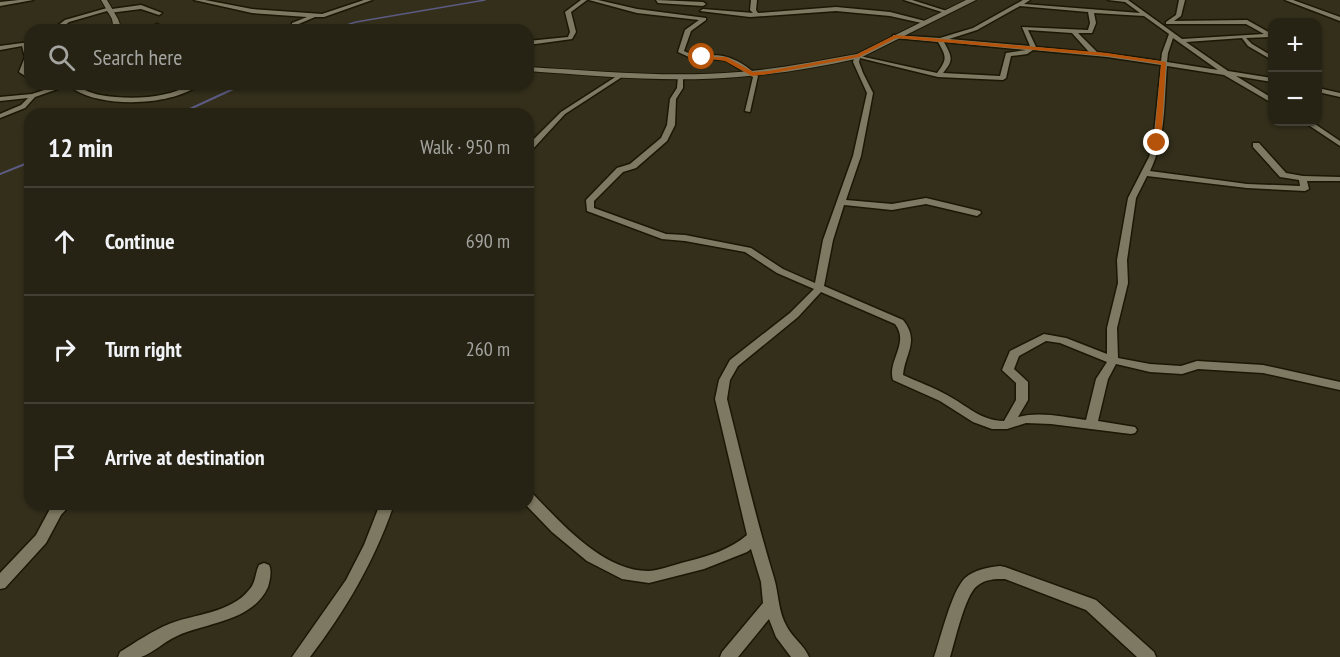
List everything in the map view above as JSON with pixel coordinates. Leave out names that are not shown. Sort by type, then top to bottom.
[{"type":"main road","points":[[857,56],[972,0]]},
{"type":"street","points":[[2,6],[30,0]]},
{"type":"street","points":[[104,0],[117,24]]},
{"type":"street","points":[[197,0],[252,11],[313,16],[336,13],[369,0]]},
{"type":"street","points":[[534,42],[570,38],[573,32],[568,12],[584,0]]},
{"type":"street","points":[[592,0],[637,11],[704,20],[688,30],[681,52],[693,57],[726,59],[756,77],[748,111]]},
{"type":"street","points":[[754,0],[753,10],[756,14]]},
{"type":"street","points":[[907,0],[947,12]]},
{"type":"street","points":[[940,40],[975,29],[1027,0]]},
{"type":"street","points":[[1111,0],[1126,1],[1143,15],[1184,40],[1226,73],[1268,99]]},
{"type":"street","points":[[1170,23],[1178,16],[1182,0]]},
{"type":"street","points":[[1288,0],[1340,19]]},
{"type":"street","points":[[656,1],[703,2],[704,11],[699,19]]},
{"type":"street","points":[[841,2],[842,9]]},
{"type":"street","points":[[252,11],[256,3]]},
{"type":"street","points":[[1021,5],[1143,15]]},
{"type":"street","points":[[63,24],[109,10],[141,7],[159,13]]},
{"type":"street","points":[[704,11],[756,14],[842,9],[890,14],[926,22]]},
{"type":"street","points":[[534,69],[622,75],[752,74],[857,56],[938,75],[1003,78],[1008,54],[1027,52],[1033,47],[1024,28],[1090,32],[1093,23],[1090,12]]},
{"type":"street","points":[[294,24],[313,16]]},
{"type":"street","points":[[1159,24],[1247,22],[1271,35],[1244,39],[1184,40]]},
{"type":"street","points":[[1074,32],[1095,54]]},
{"type":"street","points":[[1091,425],[1102,379],[1113,360],[1112,328],[1123,283],[1122,260],[1132,198],[1157,143],[1164,63],[1172,34]]},
{"type":"street","points":[[895,36],[1095,54],[1268,79]]},
{"type":"street","points":[[1244,39],[1268,56]]},
{"type":"street","points":[[938,75],[947,64],[948,55],[940,40]]},
{"type":"street","points":[[0,48],[24,43]]},
{"type":"street","points":[[801,657],[781,632],[771,605],[768,582],[754,537],[721,399],[722,386],[727,372],[734,363],[794,315],[819,289],[828,240],[857,156],[870,93],[860,73],[857,56]]},
{"type":"street","points":[[534,143],[562,113],[622,75]]},
{"type":"street","points":[[681,76],[680,88],[673,99],[671,125],[664,138],[633,166],[620,170],[590,200],[590,209],[665,237],[685,238],[748,250],[780,271],[888,317],[906,328],[908,335],[897,369],[897,377],[944,398],[977,419],[992,425],[1007,425],[1026,419],[1131,430]]},
{"type":"street","points":[[0,99],[33,96],[50,90]]},
{"type":"street","points":[[78,90],[102,97],[148,99],[181,90]]},
{"type":"street","points":[[1322,90],[1340,95]]},
{"type":"street","points":[[0,116],[30,102],[33,96]]},
{"type":"street","points":[[1314,126],[1340,144]]},
{"type":"street","points":[[1256,145],[1268,155],[1275,168],[1283,175],[1340,179]]},
{"type":"street","points":[[1145,173],[1247,186],[1305,189],[1303,178]]},
{"type":"street","points":[[842,202],[892,207],[926,201],[977,213]]},
{"type":"street","points":[[1007,425],[1022,400],[1022,382],[1008,370],[1014,354],[1044,338],[1062,340],[1113,360],[1150,368],[1182,370],[1197,365],[1263,369],[1340,386]]},
{"type":"street","points":[[534,504],[557,528],[592,557],[622,573],[649,577],[704,563],[742,548],[754,537]]},
{"type":"street","points":[[0,583],[41,539],[57,510]]},
{"type":"street","points":[[300,657],[351,588],[377,537],[385,510]]},
{"type":"street","points":[[126,657],[175,629],[226,615],[246,603],[260,591],[264,569]]},
{"type":"street","points":[[942,657],[967,586],[980,577],[996,572],[1005,573],[1091,605],[1148,657]]},
{"type":"street","points":[[728,657],[771,605]]},
{"type":"waterway","points":[[350,24],[485,0]]},
{"type":"waterway","points":[[192,108],[231,90]]},
{"type":"waterway","points":[[0,174],[24,164]]},
{"type":"route","points":[[702,57],[726,59],[752,74],[857,56],[895,36],[1107,55],[1164,63],[1157,143]]}]
